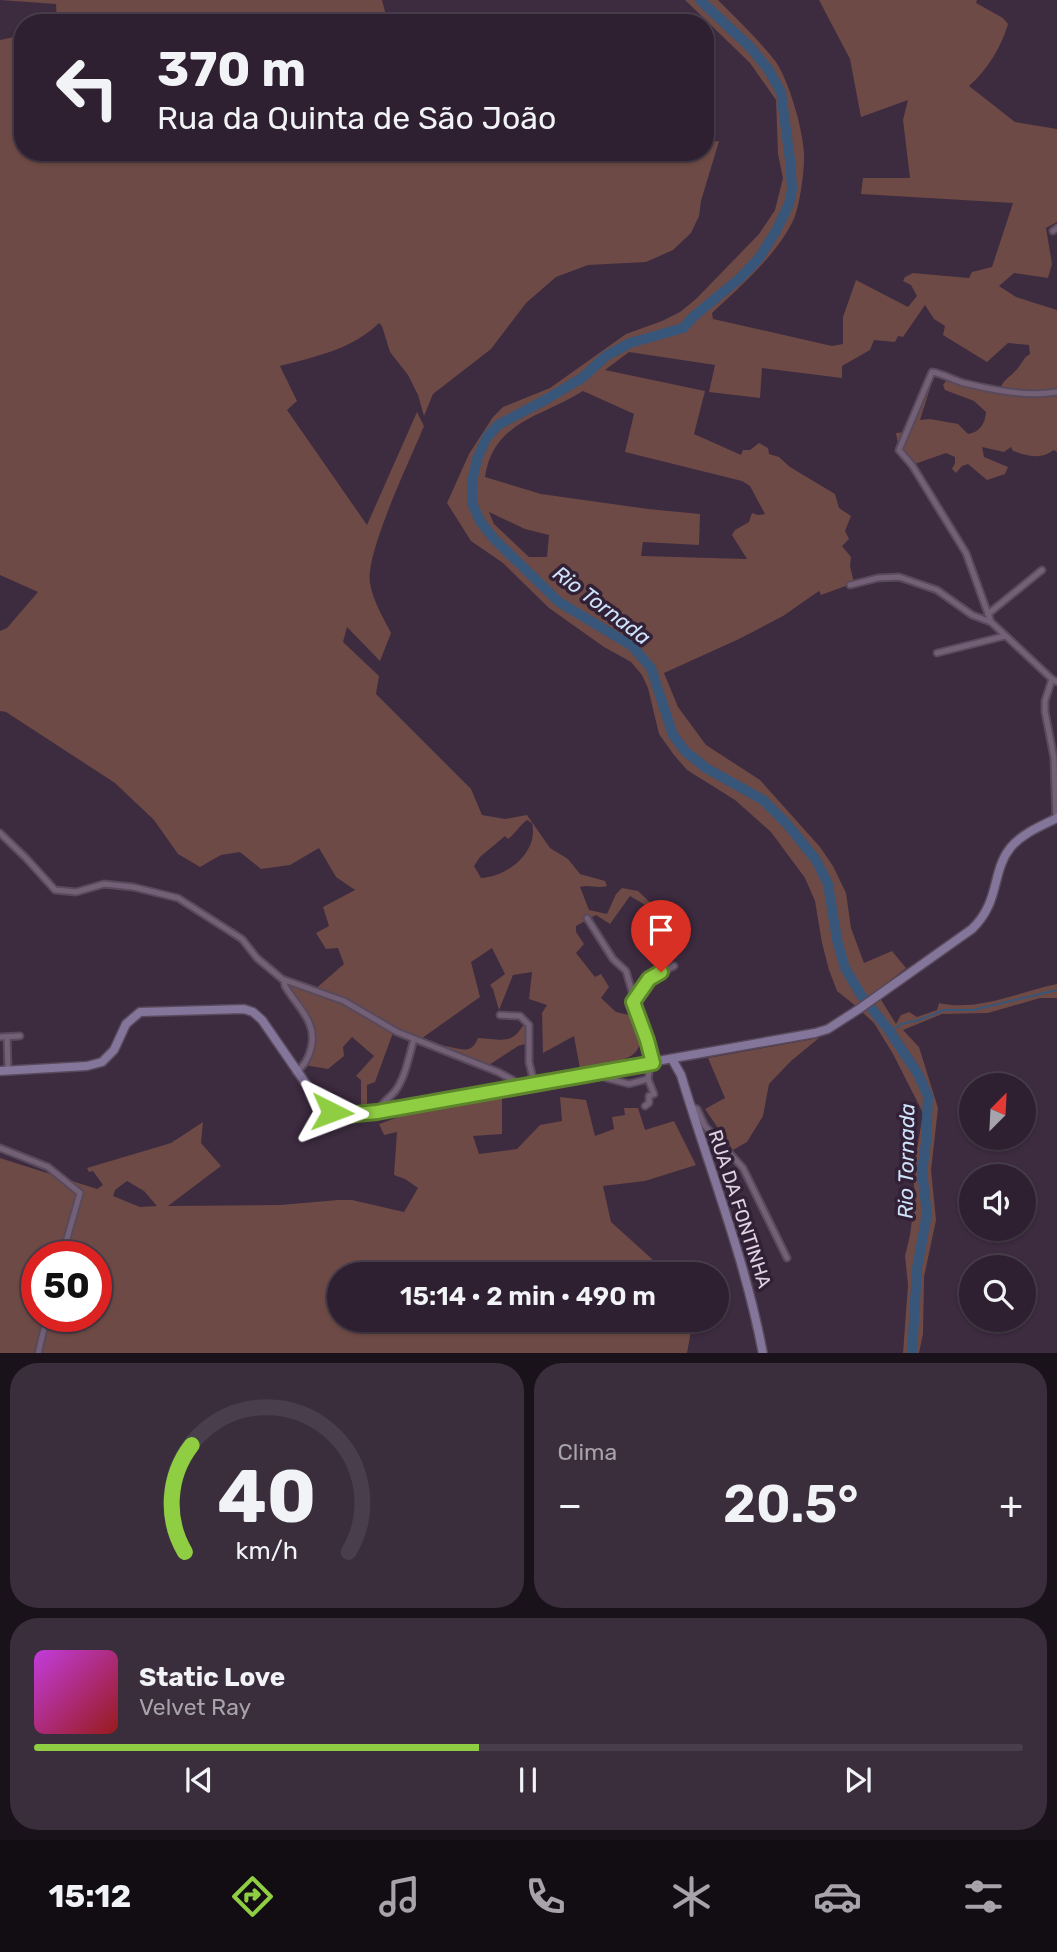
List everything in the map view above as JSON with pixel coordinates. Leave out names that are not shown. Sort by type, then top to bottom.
[{"type":"main road","points":[[4,1071],[87,1066],[102,1062],[114,1050],[128,1020],[144,1011],[239,1008],[258,1015],[314,1097],[332,1112],[346,1115],[377,1112],[815,1033],[828,1029],[874,999],[975,926],[992,902],[1008,850],[1022,837],[1056,818]]},
{"type":"main road","name":"RUA DA FONTINHA","points":[[681,1075],[682,1057]]},
{"type":"main road","name":"RUA DA FONTINHA","points":[[672,1059],[681,1075],[744,1269],[762,1353]]},
{"type":"street","points":[[1056,818],[1054,758],[1045,712],[1045,701],[1054,680],[991,622],[966,552],[912,464],[899,450],[932,372],[961,382],[999,390],[1046,394],[1057,392]]},
{"type":"street","points":[[988,614],[1042,570]]},
{"type":"street","points":[[850,585],[878,578],[899,577],[937,590],[972,615],[991,622]]},
{"type":"street","points":[[937,653],[1005,636]]},
{"type":"street","points":[[0,833],[55,890],[76,892],[104,884],[133,887],[178,898],[242,939],[257,958],[284,980],[344,1001],[397,1032],[498,1072],[513,1080],[515,1087]]},
{"type":"street","points":[[587,918],[613,959],[626,971],[653,1063]]},
{"type":"street","points":[[633,1002],[649,979],[674,966]]},
{"type":"street","points":[[284,980],[285,986],[309,1019],[313,1031],[309,1055],[303,1067],[296,1072]]},
{"type":"street","points":[[500,1015],[520,1016],[529,1025],[529,1062],[534,1083]]},
{"type":"street","points":[[4,1071],[4,1037],[20,1035]]},
{"type":"street","points":[[377,1112],[402,1079],[414,1039]]},
{"type":"street","points":[[604,1071],[606,1078],[616,1082],[629,1084],[648,1079]]},
{"type":"street","points":[[645,1106],[649,1103],[649,1096],[654,1094],[648,1079],[649,1072]]},
{"type":"street","points":[[691,1106],[697,1109],[705,1126],[743,1168],[787,1258]]},
{"type":"street","points":[[0,1148],[48,1167],[80,1193],[66,1241]]},
{"type":"street","points":[[38,1353],[43,1332]]},
{"type":"shaded area","points":[[0,0],[382,0],[386,14],[57,14],[56,4]]},
{"type":"shaded area","points":[[685,0],[718,0],[776,62],[794,106],[804,153],[799,203],[789,229],[770,255],[712,313],[713,319],[832,346],[843,344],[843,317],[856,280],[908,307],[917,296],[911,285],[903,281],[913,273],[969,278],[972,272],[992,267],[1013,203],[861,194],[863,178],[910,178],[903,120],[908,100],[861,117],[850,59],[819,0],[977,0],[976,3],[1003,18],[1008,24],[993,58],[969,86],[1015,122],[1057,129],[1057,222],[1046,228],[1052,264],[1048,278],[1014,273],[999,286],[1016,297],[1057,310],[1057,452],[1054,450],[1034,456],[1013,451],[1011,447],[1004,452],[982,447],[984,457],[1008,467],[1005,474],[987,480],[968,464],[956,473],[952,469],[955,457],[946,453],[912,465],[899,450],[896,433],[910,432],[924,384],[931,385],[920,420],[958,424],[968,434],[972,433],[981,427],[986,412],[974,401],[945,390],[943,385],[946,381],[999,393],[1004,382],[1030,354],[1029,345],[1008,343],[987,362],[943,335],[945,326],[934,319],[925,305],[903,337],[898,336],[895,342],[874,340],[870,350],[842,366],[842,378],[762,368],[760,398],[709,392],[715,365],[629,352],[605,370],[705,391],[694,434],[741,455],[743,450],[750,450],[759,443],[768,448],[769,454],[779,457],[790,467],[835,494],[839,508],[851,516],[845,531],[849,539],[842,546],[851,557],[854,583],[821,595],[819,591],[783,616],[664,673],[678,707],[706,745],[760,780],[820,847],[846,893],[851,928],[864,963],[892,951],[906,968],[857,1007],[837,991],[822,943],[815,901],[805,878],[771,832],[735,800],[687,770],[674,755],[659,734],[648,688],[631,662],[604,647],[549,608],[503,563],[471,541],[447,503],[469,454],[493,417],[503,407],[550,388],[626,334],[680,312],[759,234],[775,210],[783,178],[778,154],[776,100],[750,63],[714,28],[714,14],[699,14]],"holes":[[[583,391],[634,414],[625,452],[742,481],[750,486],[765,514],[752,513],[749,522],[735,530],[732,535],[747,559],[641,556],[643,542],[699,545],[700,514],[541,494],[485,477],[490,458],[509,432]],[[489,512],[525,529],[549,535],[547,557],[529,557],[494,524]]]},
{"type":"shaded area","points":[[14,37],[14,161],[713,161],[699,216],[691,233],[673,250],[646,262],[588,265],[556,277],[526,303],[491,349],[433,394],[424,416],[418,395],[408,375],[390,352],[379,323],[345,346],[280,366],[297,401],[287,410],[367,525],[417,412],[424,426],[381,529],[370,569],[373,596],[391,633],[380,661],[347,627],[343,642],[379,676],[376,694],[471,789],[482,815],[505,819],[527,815],[550,848],[568,859],[580,874],[605,881],[607,886],[580,887],[589,910],[607,914],[616,894],[622,888],[638,891],[654,906],[652,909],[630,896],[610,924],[596,915],[576,926],[576,932],[584,944],[576,953],[595,977],[601,974],[609,987],[601,998],[616,1012],[629,1015],[639,1030],[638,1048],[629,1057],[580,1069],[574,1036],[543,1053],[542,1013],[547,1005],[529,999],[532,972],[513,975],[499,1010],[490,985],[505,974],[492,948],[471,962],[480,997],[418,1041],[394,1030],[375,1082],[367,1085],[367,1105],[361,1107],[361,1080],[356,1076],[374,1056],[352,1037],[343,1047],[344,1056],[328,1069],[304,1065],[313,1031],[284,980],[313,991],[344,964],[338,948],[326,949],[316,933],[329,926],[323,907],[355,890],[336,877],[319,848],[290,865],[261,869],[240,852],[221,855],[200,867],[178,854],[154,820],[115,783],[6,712],[0,711],[0,631],[7,628],[38,592],[0,575],[0,40]],"holes":[[[527,820],[532,823],[531,844],[519,861],[501,873],[481,878],[474,866],[480,857],[505,836],[508,839]]]},
{"type":"shaded area","points":[[714,141],[719,141],[714,158]]},
{"type":"shaded area","points":[[1057,984],[1057,998],[1040,998],[988,1013],[942,1014],[903,1030],[919,1047],[938,1108],[931,1170],[936,1220],[924,1277],[923,1334],[919,1353],[903,1353],[908,1285],[905,1256],[915,1197],[913,1173],[923,1113],[893,1054],[874,1023],[861,1011],[880,998],[896,1024],[901,1015],[909,1012],[917,1017],[937,1010],[939,1003],[983,1003]]},
{"type":"shaded area","points":[[525,1022],[529,1025],[529,1043],[518,1046],[486,1067],[441,1050],[445,1046],[468,1049],[478,1038],[511,1038]]},
{"type":"shaded area","points":[[819,1038],[769,1084],[763,1116],[747,1142],[733,1150],[705,1109],[725,1098],[708,1058]]},
{"type":"shaded area","points":[[502,1097],[502,1134],[473,1136],[479,1154],[517,1149],[540,1125],[562,1121],[560,1097],[586,1100],[595,1136],[614,1129],[612,1117],[625,1115],[624,1108],[638,1108],[645,1130],[674,1121],[696,1165],[645,1181],[603,1186],[611,1222],[653,1262],[327,1262],[327,1332],[691,1332],[687,1353],[0,1353],[0,1158],[97,1189],[103,1185],[93,1171],[89,1172],[87,1168],[171,1143],[203,1122],[201,1143],[221,1166],[168,1206],[280,1205],[352,1200],[404,1212],[418,1188],[394,1175],[397,1132],[384,1135],[379,1124],[404,1115]],"holes":[[[127,1181],[144,1191],[157,1206],[140,1207],[113,1196],[115,1190]]]},
{"type":"waterway","name":"Rio Tornada","points":[[700,0],[750,47],[768,69],[781,92],[790,160],[792,189],[789,204],[759,258],[683,328],[630,343],[606,356],[582,378],[498,425],[487,437],[477,459],[472,482],[472,503],[480,521],[494,539],[559,602],[632,646],[651,668],[673,735],[685,751],[706,768],[763,800],[816,860],[828,884],[837,940],[845,968],[861,995],[918,1074],[928,1096],[922,1172],[927,1214],[917,1268],[912,1353]]},
{"type":"waterway","points":[[890,1032],[901,1024],[944,1010],[973,1010],[1057,990]]},
{"type":"route","points":[[332,1112],[346,1115],[377,1112],[653,1063],[633,1002],[649,979],[661,972]]}]
